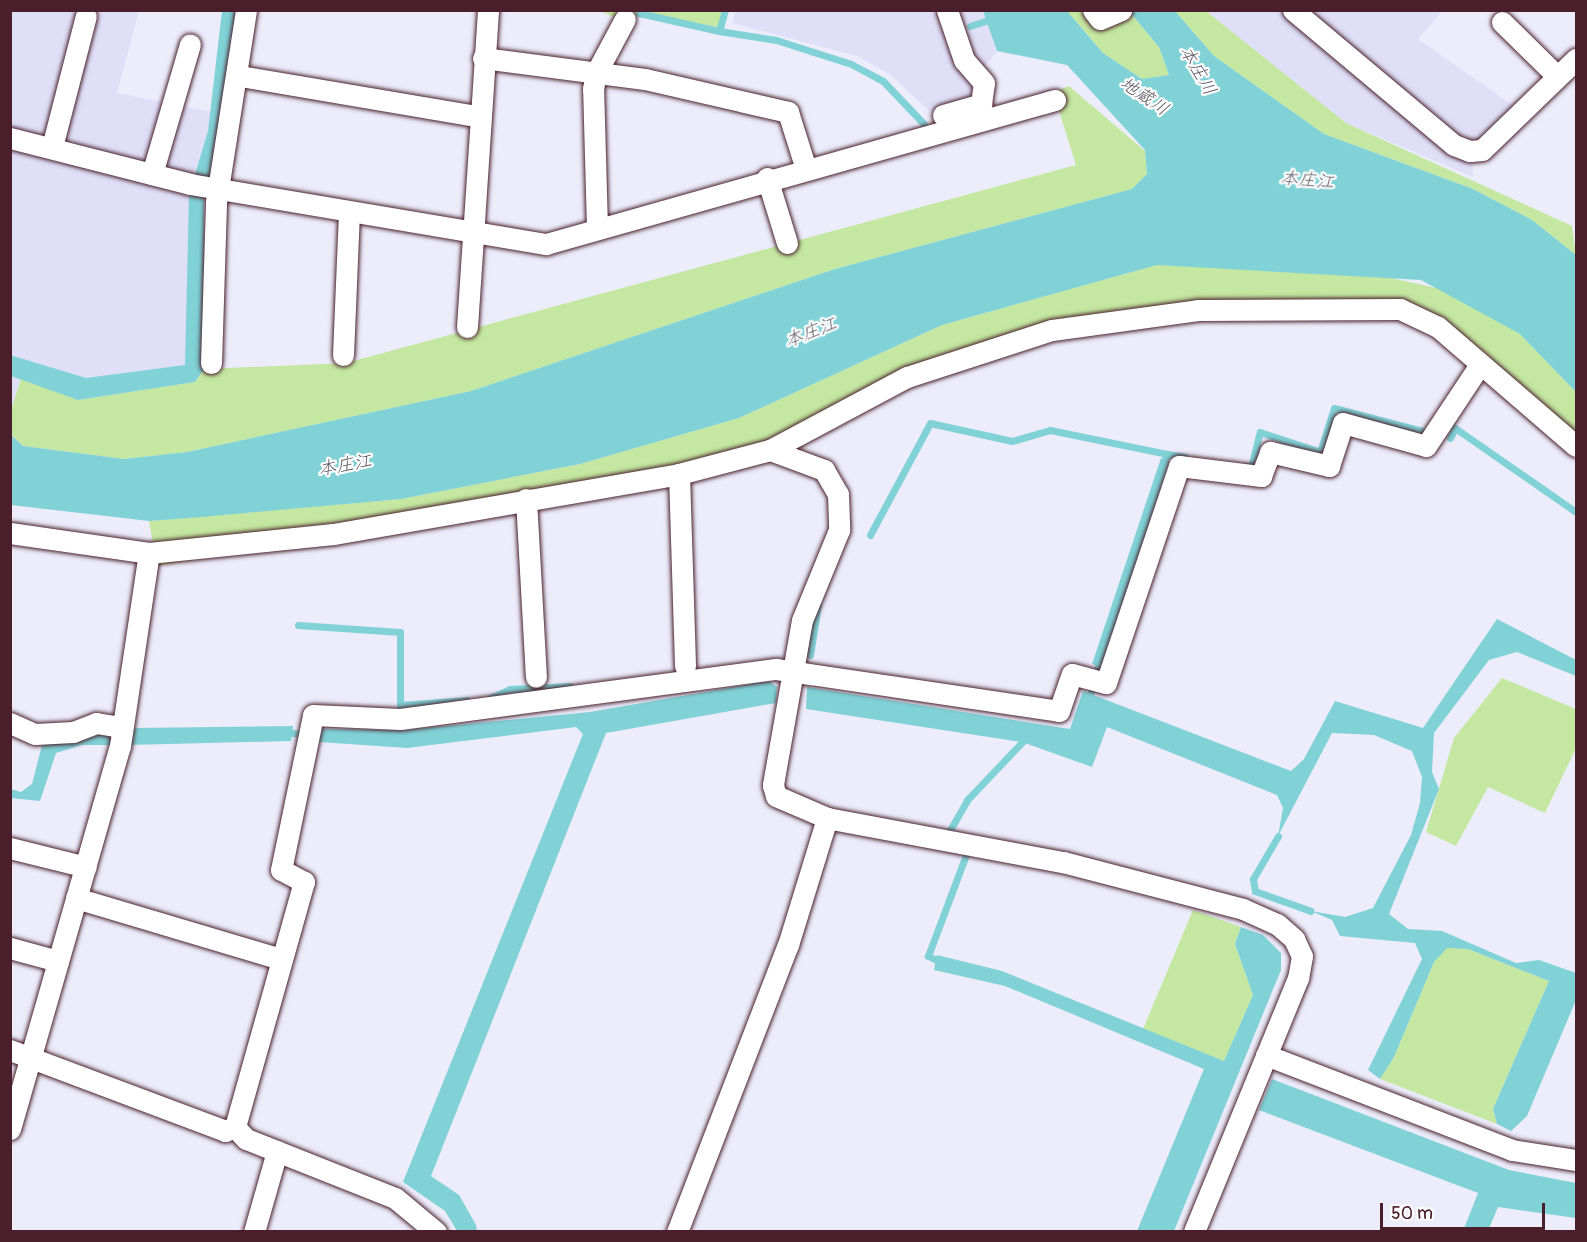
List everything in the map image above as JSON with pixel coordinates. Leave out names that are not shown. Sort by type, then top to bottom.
[{"type":"street","points":[[211,363],[216,189],[240,76],[246,10]]},
{"type":"street","points":[[467,327],[477,116],[488,10]]},
{"type":"street","points":[[936,132],[935,118],[981,104],[984,83],[964,60],[947,10]]},
{"type":"street","points":[[1093,10],[1100,19],[1118,12]]},
{"type":"street","points":[[1293,10],[1454,145],[1470,151],[1482,150],[1555,74],[1576,59]]},
{"type":"street","points":[[52,147],[86,16]]},
{"type":"street","points":[[597,228],[596,73],[625,19]]},
{"type":"street","points":[[1503,22],[1555,74]]},
{"type":"street","points":[[152,174],[190,44]]},
{"type":"street","points":[[483,58],[596,73],[788,112],[805,166]]},
{"type":"street","points":[[240,76],[477,116]]},
{"type":"street","points":[[10,138],[190,184],[546,244],[805,166],[1055,100]]},
{"type":"street","points":[[766,178],[787,243]]},
{"type":"street","points":[[343,356],[350,212]]},
{"type":"street","points":[[10,533],[149,553],[333,534],[679,474],[770,450],[907,377],[1052,330],[1180,312],[1400,309],[1438,327],[1479,366],[1576,446]]},
{"type":"street","points":[[235,1127],[280,959],[304,882],[281,870],[307,734],[313,715],[400,719],[792,671],[1059,711],[1072,674],[1106,683],[1179,466],[1261,476],[1270,452],[1329,466],[1343,423],[1426,446],[1479,366]]},
{"type":"street","points":[[770,450],[824,470],[838,494],[839,530],[802,620],[792,671],[773,785],[785,803],[827,818],[1063,862],[1243,909],[1276,924],[1302,956],[1298,978],[1194,1232]]},
{"type":"street","points":[[679,474],[685,666]]},
{"type":"street","points":[[526,499],[536,677]]},
{"type":"street","points":[[10,1129],[20,1053],[58,961],[121,735],[149,553]]},
{"type":"street","points":[[10,723],[34,734],[73,732],[96,723],[121,735]]},
{"type":"street","points":[[677,1232],[788,945],[827,818]]},
{"type":"street","points":[[10,848],[86,867]]},
{"type":"street","points":[[76,898],[280,959]]},
{"type":"street","points":[[10,948],[58,961]]},
{"type":"street","points":[[20,1053],[225,1131],[235,1127]]},
{"type":"street","points":[[1266,1055],[1512,1150],[1575,1154]]},
{"type":"street","points":[[235,1127],[246,1139],[395,1198],[436,1232]]},
{"type":"street","points":[[254,1232],[277,1151]]},
{"type":"shaded area","points":[[11,11],[139,11],[117,93],[218,113],[195,206],[194,370],[85,389],[25,368],[11,411]]},
{"type":"shaded area","points":[[736,11],[983,11],[997,51],[972,83],[971,99],[929,111],[891,75],[857,56],[732,23]]},
{"type":"shaded area","points":[[1206,11],[1442,11],[1418,39],[1518,109],[1472,146],[1473,177],[1346,123]]},
{"type":"green space","points":[[600,11],[728,11],[723,28],[638,12],[632,25]]},
{"type":"green space","points":[[1067,11],[1129,11],[1159,47],[1169,75],[1142,79],[1103,53]]},
{"type":"green space","points":[[1175,11],[1206,11],[1346,123],[1572,226],[1576,255],[1532,220],[1473,189],[1324,134],[1214,56]]},
{"type":"green space","points":[[1069,86],[1145,151],[1147,174],[1132,189],[835,269],[471,391],[187,452],[124,459],[23,446],[11,434],[11,411],[21,378],[78,400],[195,382],[204,369],[346,363],[1076,165],[1053,92]]},
{"type":"green space","points":[[1157,265],[1373,274],[1445,290],[1520,334],[1576,392],[1576,455],[1435,334],[1382,314],[1193,316],[1059,334],[905,383],[756,466],[157,566],[149,521],[401,499],[580,464],[739,418],[942,325]]},
{"type":"green space","points":[[1502,678],[1576,709],[1576,748],[1545,813],[1488,787],[1456,846],[1426,832],[1454,738]]},
{"type":"green space","points":[[1193,910],[1241,927],[1235,944],[1253,995],[1224,1061],[1143,1029]]},
{"type":"green space","points":[[1447,947],[1468,949],[1549,981],[1493,1109],[1497,1124],[1380,1079],[1394,1057],[1434,962]]},
{"type":"water","points":[[222,11],[235,11],[223,121],[204,199],[204,369],[195,382],[78,400],[11,376],[10,355],[86,378],[185,365],[189,195],[208,131]]},
{"type":"water","points":[[983,11],[1067,11],[1103,53],[1142,79],[1169,75],[1159,47],[1129,11],[1175,11],[1214,56],[1324,134],[1473,189],[1532,220],[1576,255],[1576,392],[1520,334],[1421,280],[1157,265],[942,325],[739,418],[580,464],[401,499],[149,521],[11,505],[10,434],[23,446],[124,459],[187,452],[471,391],[835,269],[1132,189],[1147,174],[1145,150],[1067,65],[997,51]]},
{"type":"water","points":[[1161,458],[1169,462],[1103,667],[1092,664]]},
{"type":"water","points":[[1497,619],[1576,660],[1576,676],[1517,652],[1489,660],[1434,733],[1432,772],[1439,789],[1389,914],[1408,929],[1442,931],[1516,963],[1539,960],[1576,973],[1576,1000],[1527,1116],[1511,1131],[1497,1124],[1493,1109],[1549,981],[1468,949],[1447,948],[1434,962],[1394,1057],[1380,1079],[1368,1070],[1422,959],[1415,943],[1340,936],[1332,920],[1311,911],[1345,917],[1373,908],[1411,835],[1420,803],[1422,777],[1412,751],[1374,735],[1332,733],[1278,836],[1283,808],[1277,795],[1107,727],[1092,767],[1022,742],[806,709],[807,687],[1070,729],[1083,691],[1291,771],[1304,759],[1335,701],[1423,728]]},
{"type":"water","points":[[769,681],[777,687],[776,703],[606,733],[431,1176],[459,1195],[477,1231],[457,1231],[445,1211],[403,1182],[583,734],[576,727],[407,748],[319,742],[321,729],[405,730],[590,712]]},
{"type":"water","points":[[293,726],[291,741],[129,745],[135,728]]},
{"type":"water","points":[[96,732],[112,736],[112,745],[82,745],[56,753],[40,801],[11,798],[10,789],[21,792],[32,784],[42,745]]},
{"type":"water","points":[[1241,927],[1263,935],[1281,953],[1281,970],[1174,1231],[1137,1231],[1204,1069],[1005,986],[934,970],[937,955],[1002,971],[1224,1061],[1253,995],[1235,944]]},
{"type":"water","points":[[1272,1079],[1509,1170],[1576,1183],[1576,1218],[1498,1207],[1488,1231],[1463,1231],[1478,1193],[1259,1110]]},
{"type":"waterway","points":[[639,13],[719,31],[725,10]]},
{"type":"waterway","points":[[970,26],[994,18]]},
{"type":"waterway","points":[[719,31],[776,40],[851,64],[883,81],[924,124]]},
{"type":"waterway","points":[[1247,466],[1251,467],[1260,432],[1320,452],[1334,408],[1423,431]]},
{"type":"waterway","points":[[870,535],[930,423],[1012,441],[1050,430],[1167,454]]},
{"type":"waterway","points":[[1450,438],[1455,428],[1576,512]]},
{"type":"waterway","points":[[1162,469],[1167,454],[1185,457]]},
{"type":"waterway","points":[[810,655],[818,605]]},
{"type":"waterway","points":[[298,625],[400,632],[400,705],[467,700]]},
{"type":"waterway","points":[[1090,694],[1100,659]]},
{"type":"waterway","points":[[490,698],[510,689],[570,686]]},
{"type":"waterway","points":[[292,733],[320,736]]},
{"type":"waterway","points":[[950,830],[967,800],[1022,742]]},
{"type":"waterway","points":[[1278,836],[1253,879],[1255,891],[1311,911]]},
{"type":"waterway","points":[[942,963],[928,956],[967,852]]},
{"type":"water label","name":"本庄川","points":[[1197,71]]},
{"type":"water label","name":"地蔵川","points":[[1144,97]]},
{"type":"water label","name":"本庄江","points":[[1307,181]]},
{"type":"water label","name":"本庄江","points":[[811,333]]},
{"type":"water label","name":"本庄江","points":[[345,466]]}]
